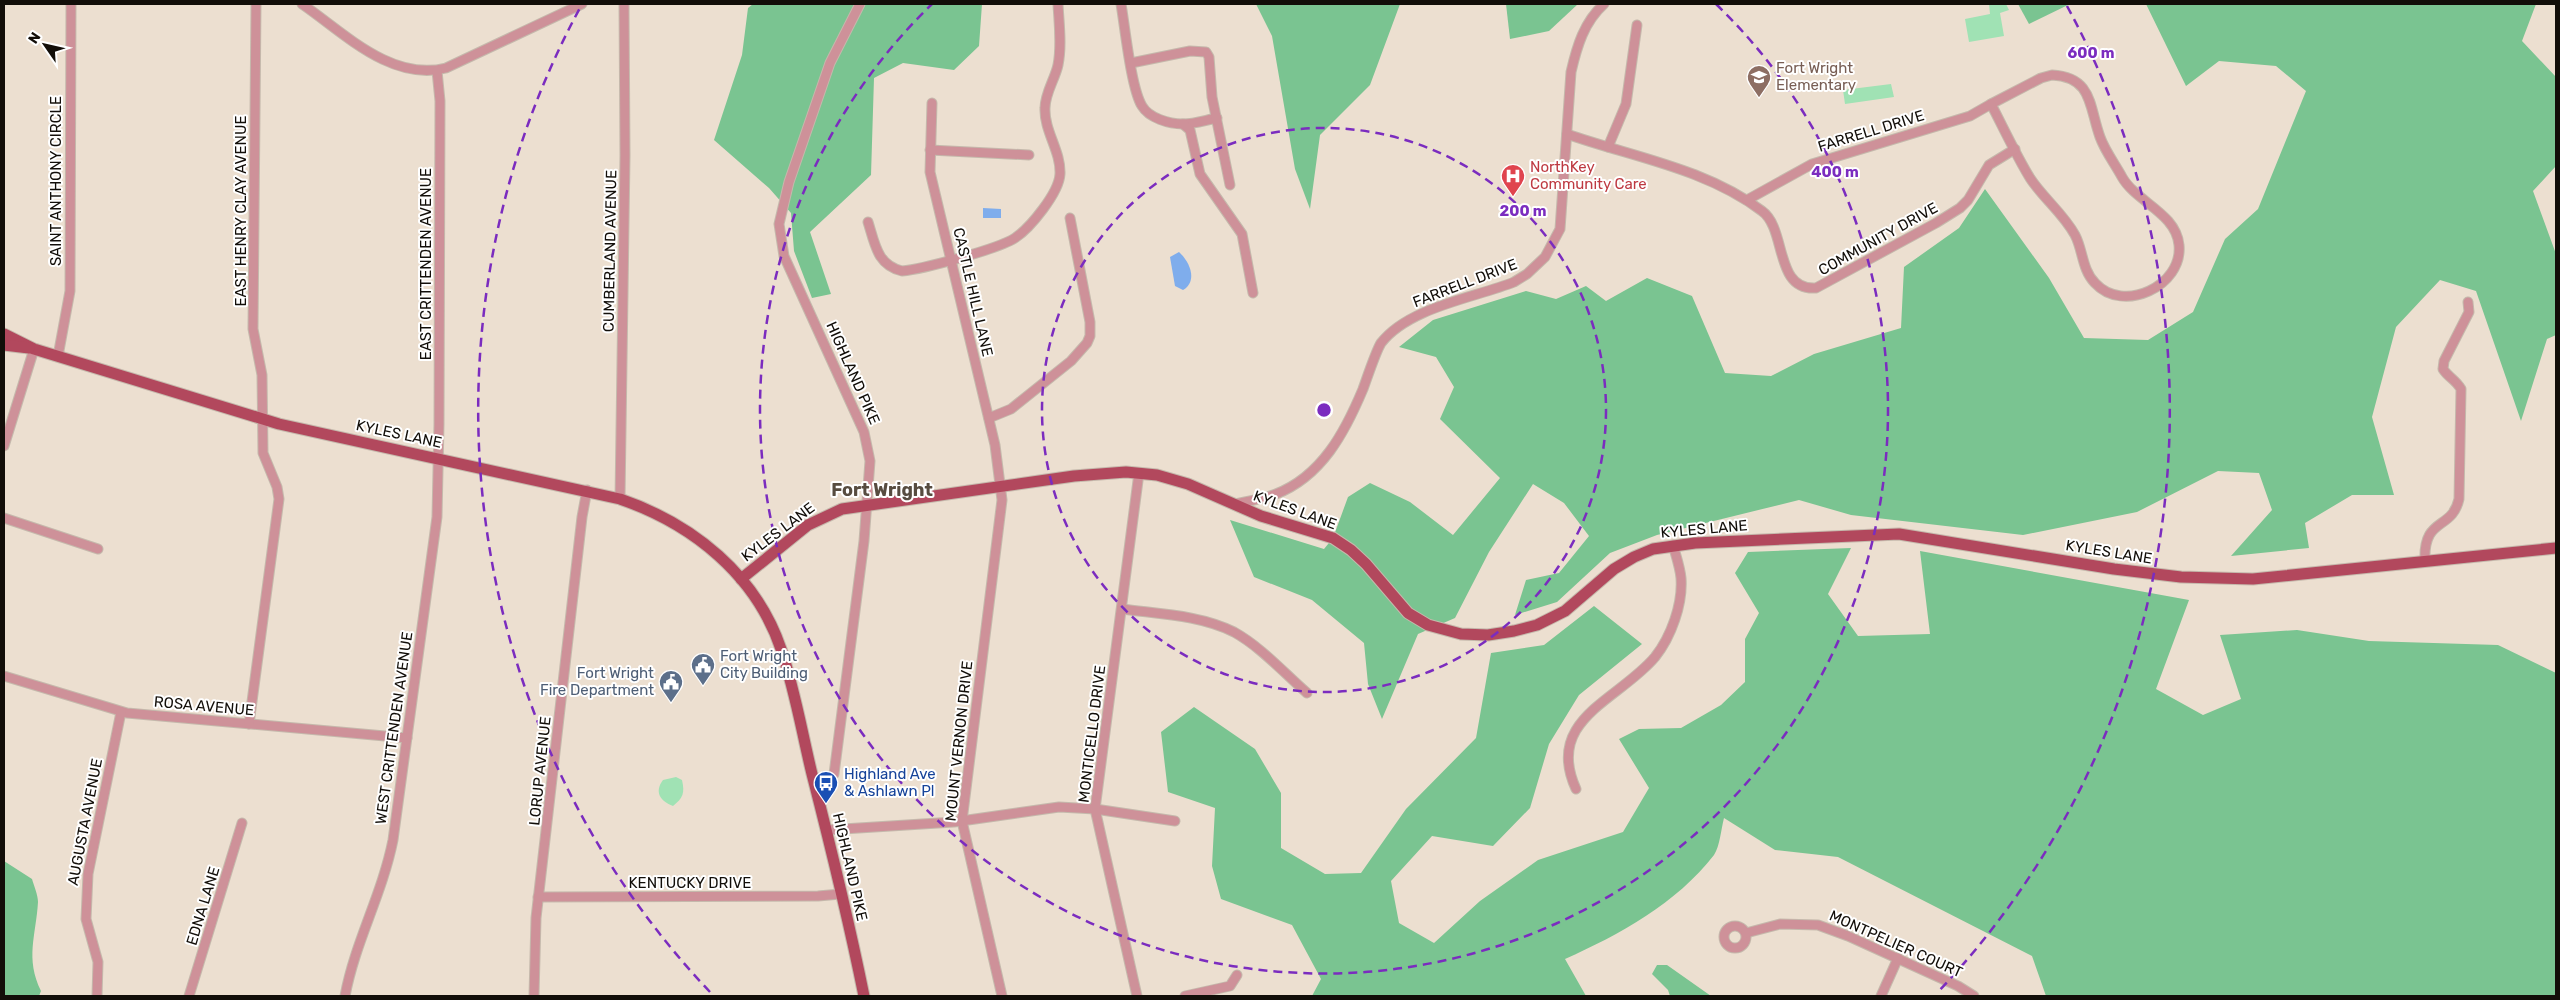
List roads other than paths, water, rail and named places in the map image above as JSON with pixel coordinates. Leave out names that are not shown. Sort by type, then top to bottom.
[{"type":"main road","name":"KYLES LANE","points":[[4,334],[34,348],[58,356],[262,418],[620,499],[662,516],[682,527],[714,551],[742,579],[783,544],[821,518],[842,510],[866,505],[1110,472],[1139,473],[1188,484],[1262,516],[1333,538],[1351,550],[1366,564],[1408,612],[1428,625],[1461,634],[1505,632],[1537,625],[1565,611],[1614,569],[1634,557],[1673,545],[1899,534],[2114,569],[2216,579],[2273,578],[2556,548]]},
{"type":"main road","name":"KYLES LANE","points":[[4,345],[34,348]]},
{"type":"main road","name":"HIGHLAND PIKE","points":[[742,579],[766,614],[781,649],[827,830],[864,996]]},
{"type":"street","name":"SAINT ANTHONY CIRCLE","points":[[58,356],[70,291],[71,4]]},
{"type":"street","name":"EAST HENRY CLAY AVENUE","points":[[249,724],[279,499],[277,487],[263,453],[262,375],[254,329],[256,4]]},
{"type":"street","points":[[302,4],[386,62],[411,70],[437,70],[582,4]]},
{"type":"street","name":"CUMBERLAND AVENUE","points":[[620,499],[625,156],[624,4]]},
{"type":"street","name":"HIGHLAND PIKE","points":[[834,774],[864,541],[870,461],[864,432],[790,272],[780,240],[779,224],[789,182],[830,63],[860,4]]},
{"type":"street","points":[[868,222],[881,260],[894,269],[908,271],[1014,239],[1046,205],[1059,181],[1060,161],[1050,134],[1044,106],[1058,67],[1058,4]]},
{"type":"street","points":[[1121,4],[1131,63],[1142,106],[1158,119],[1183,124],[1217,118]]},
{"type":"street","name":"FARRELL DRIVE","points":[[1235,504],[1277,494],[1304,478],[1322,462],[1346,424],[1380,344],[1406,322],[1423,313],[1514,282],[1527,274],[1545,257],[1560,229],[1571,72],[1575,52],[1588,22],[1604,4]]},
{"type":"street","points":[[1608,148],[1626,104],[1637,25]]},
{"type":"street","points":[[1131,63],[1190,50],[1199,50],[1207,54],[1230,185]]},
{"type":"street","name":"EAST CRITTENDEN AVENUE","points":[[437,70],[440,101],[438,457]]},
{"type":"street","name":"FARRELL DRIVE","points":[[1747,200],[1812,164],[1970,116],[1991,104],[2042,78],[2052,75],[2060,76],[2078,83],[2090,99],[2100,136],[2127,186],[2163,216],[2176,235],[2179,244],[2178,258],[2165,281],[2146,292],[2131,296],[2116,296],[2099,287],[2087,270],[2074,233],[2061,214],[2040,191],[1991,104]]},
{"type":"street","name":"CASTLE HILL LANE","points":[[932,103],[930,172],[989,418],[1002,486]]},
{"type":"street","points":[[1183,124],[1190,130],[1200,174],[1242,234],[1253,293]]},
{"type":"street","points":[[1567,134],[1696,175],[1747,200]]},
{"type":"street","name":"COMMUNITY DRIVE","points":[[1747,200],[1766,214],[1772,224],[1778,249],[1791,276],[1798,285],[1806,289],[1816,288],[1960,208],[1968,200],[1989,165],[2015,148]]},
{"type":"street","points":[[930,150],[1028,155]]},
{"type":"street","points":[[989,418],[1010,409],[1071,361],[1087,343],[1090,336],[1090,322],[1070,218]]},
{"type":"street","points":[[2425,561],[2427,537],[2440,522],[2450,517],[2456,509],[2459,499],[2461,389],[2455,380],[2447,375],[2443,369],[2444,361],[2469,312],[2468,302]]},
{"type":"street","points":[[4,446],[34,348]]},
{"type":"street","name":"WEST CRITTENDEN AVENUE","points":[[345,996],[353,960],[386,874],[393,840],[436,517],[438,457]]},
{"type":"street","name":"MONTICELLO DRIVE","points":[[1137,996],[1095,809],[1139,473]]},
{"type":"street","name":"MOUNT VERNON DRIVE","points":[[1002,486],[1002,500],[962,821],[1002,996]]},
{"type":"street","name":"LORUP AVENUE","points":[[534,996],[538,897],[582,517],[587,490]]},
{"type":"street","points":[[4,518],[98,549]]},
{"type":"street","points":[[1576,789],[1570,774],[1567,757],[1568,747],[1576,727],[1655,657],[1672,628],[1681,581],[1673,545]]},
{"type":"street","points":[[1122,609],[1182,616],[1220,626],[1252,644],[1308,693]]},
{"type":"street","name":"ROSA AVENUE","points":[[4,676],[122,712],[407,738]]},
{"type":"street","name":"AUGUSTA AVENUE","points":[[96,996],[98,962],[88,931],[86,894],[88,874],[122,712]]},
{"type":"street","points":[[827,830],[962,821],[1059,807],[1095,809],[1175,821]]},
{"type":"street","name":"EDNA LANE","points":[[189,996],[242,823]]},
{"type":"street","name":"KENTUCKY DRIVE","points":[[538,897],[809,896],[841,894]]},
{"type":"street","name":"MONTPELIER COURT","points":[[1746,933],[1780,924],[1818,925],[1898,958],[1958,986],[1974,996]]},
{"type":"street","points":[[1880,996],[1898,958]]},
{"type":"street","points":[[1186,996],[1230,986],[1237,975]]},
{"type":"water","points":[[983,208],[1001,209],[1001,218],[983,218]]},
{"type":"water","points":[[1179,252],[1191,271],[1190,282],[1183,290],[1175,286],[1170,257]]},
{"type":"place","name":"Fort Wright Elementary","points":[[1759,98]]},
{"type":"place","name":"NorthKey Community Care","points":[[1513,197]]},
{"type":"place","name":"Fort Wright City Building","points":[[703,686]]},
{"type":"place","name":"Fort Wright Fire Department","points":[[671,703]]},
{"type":"place","name":"Highland Ave & Ashlawn Pl","points":[[826,804]]},
{"type":"district","name":"Fort Wright","points":[[882,490]]}]
